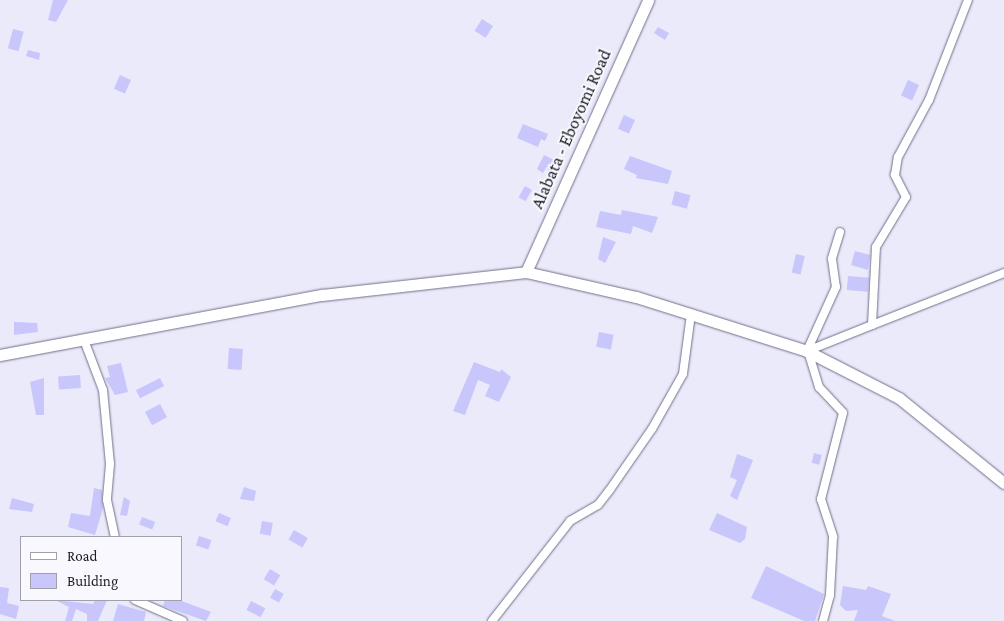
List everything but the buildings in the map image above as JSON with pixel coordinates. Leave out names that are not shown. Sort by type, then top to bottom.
[{"type":"main road","name":"Alabata - Eboyomi Road","points":[[526,272],[648,0]]},
{"type":"main road","points":[[0,355],[322,295],[526,272],[691,314],[808,351],[899,398],[1004,483]]},
{"type":"street","points":[[872,325],[876,247],[906,197],[895,175],[898,157],[929,100],[968,0]]},
{"type":"street","points":[[823,621],[830,595],[833,537],[821,499],[843,413],[819,386],[808,351],[836,287],[832,259],[840,232]]},
{"type":"street","points":[[808,351],[1004,273]]},
{"type":"street","points":[[492,621],[570,521],[598,505],[652,429],[683,374],[691,314]]},
{"type":"street","points":[[84,340],[103,390],[110,464],[107,500],[115,536]]},
{"type":"street","points":[[137,601],[183,621]]}]
